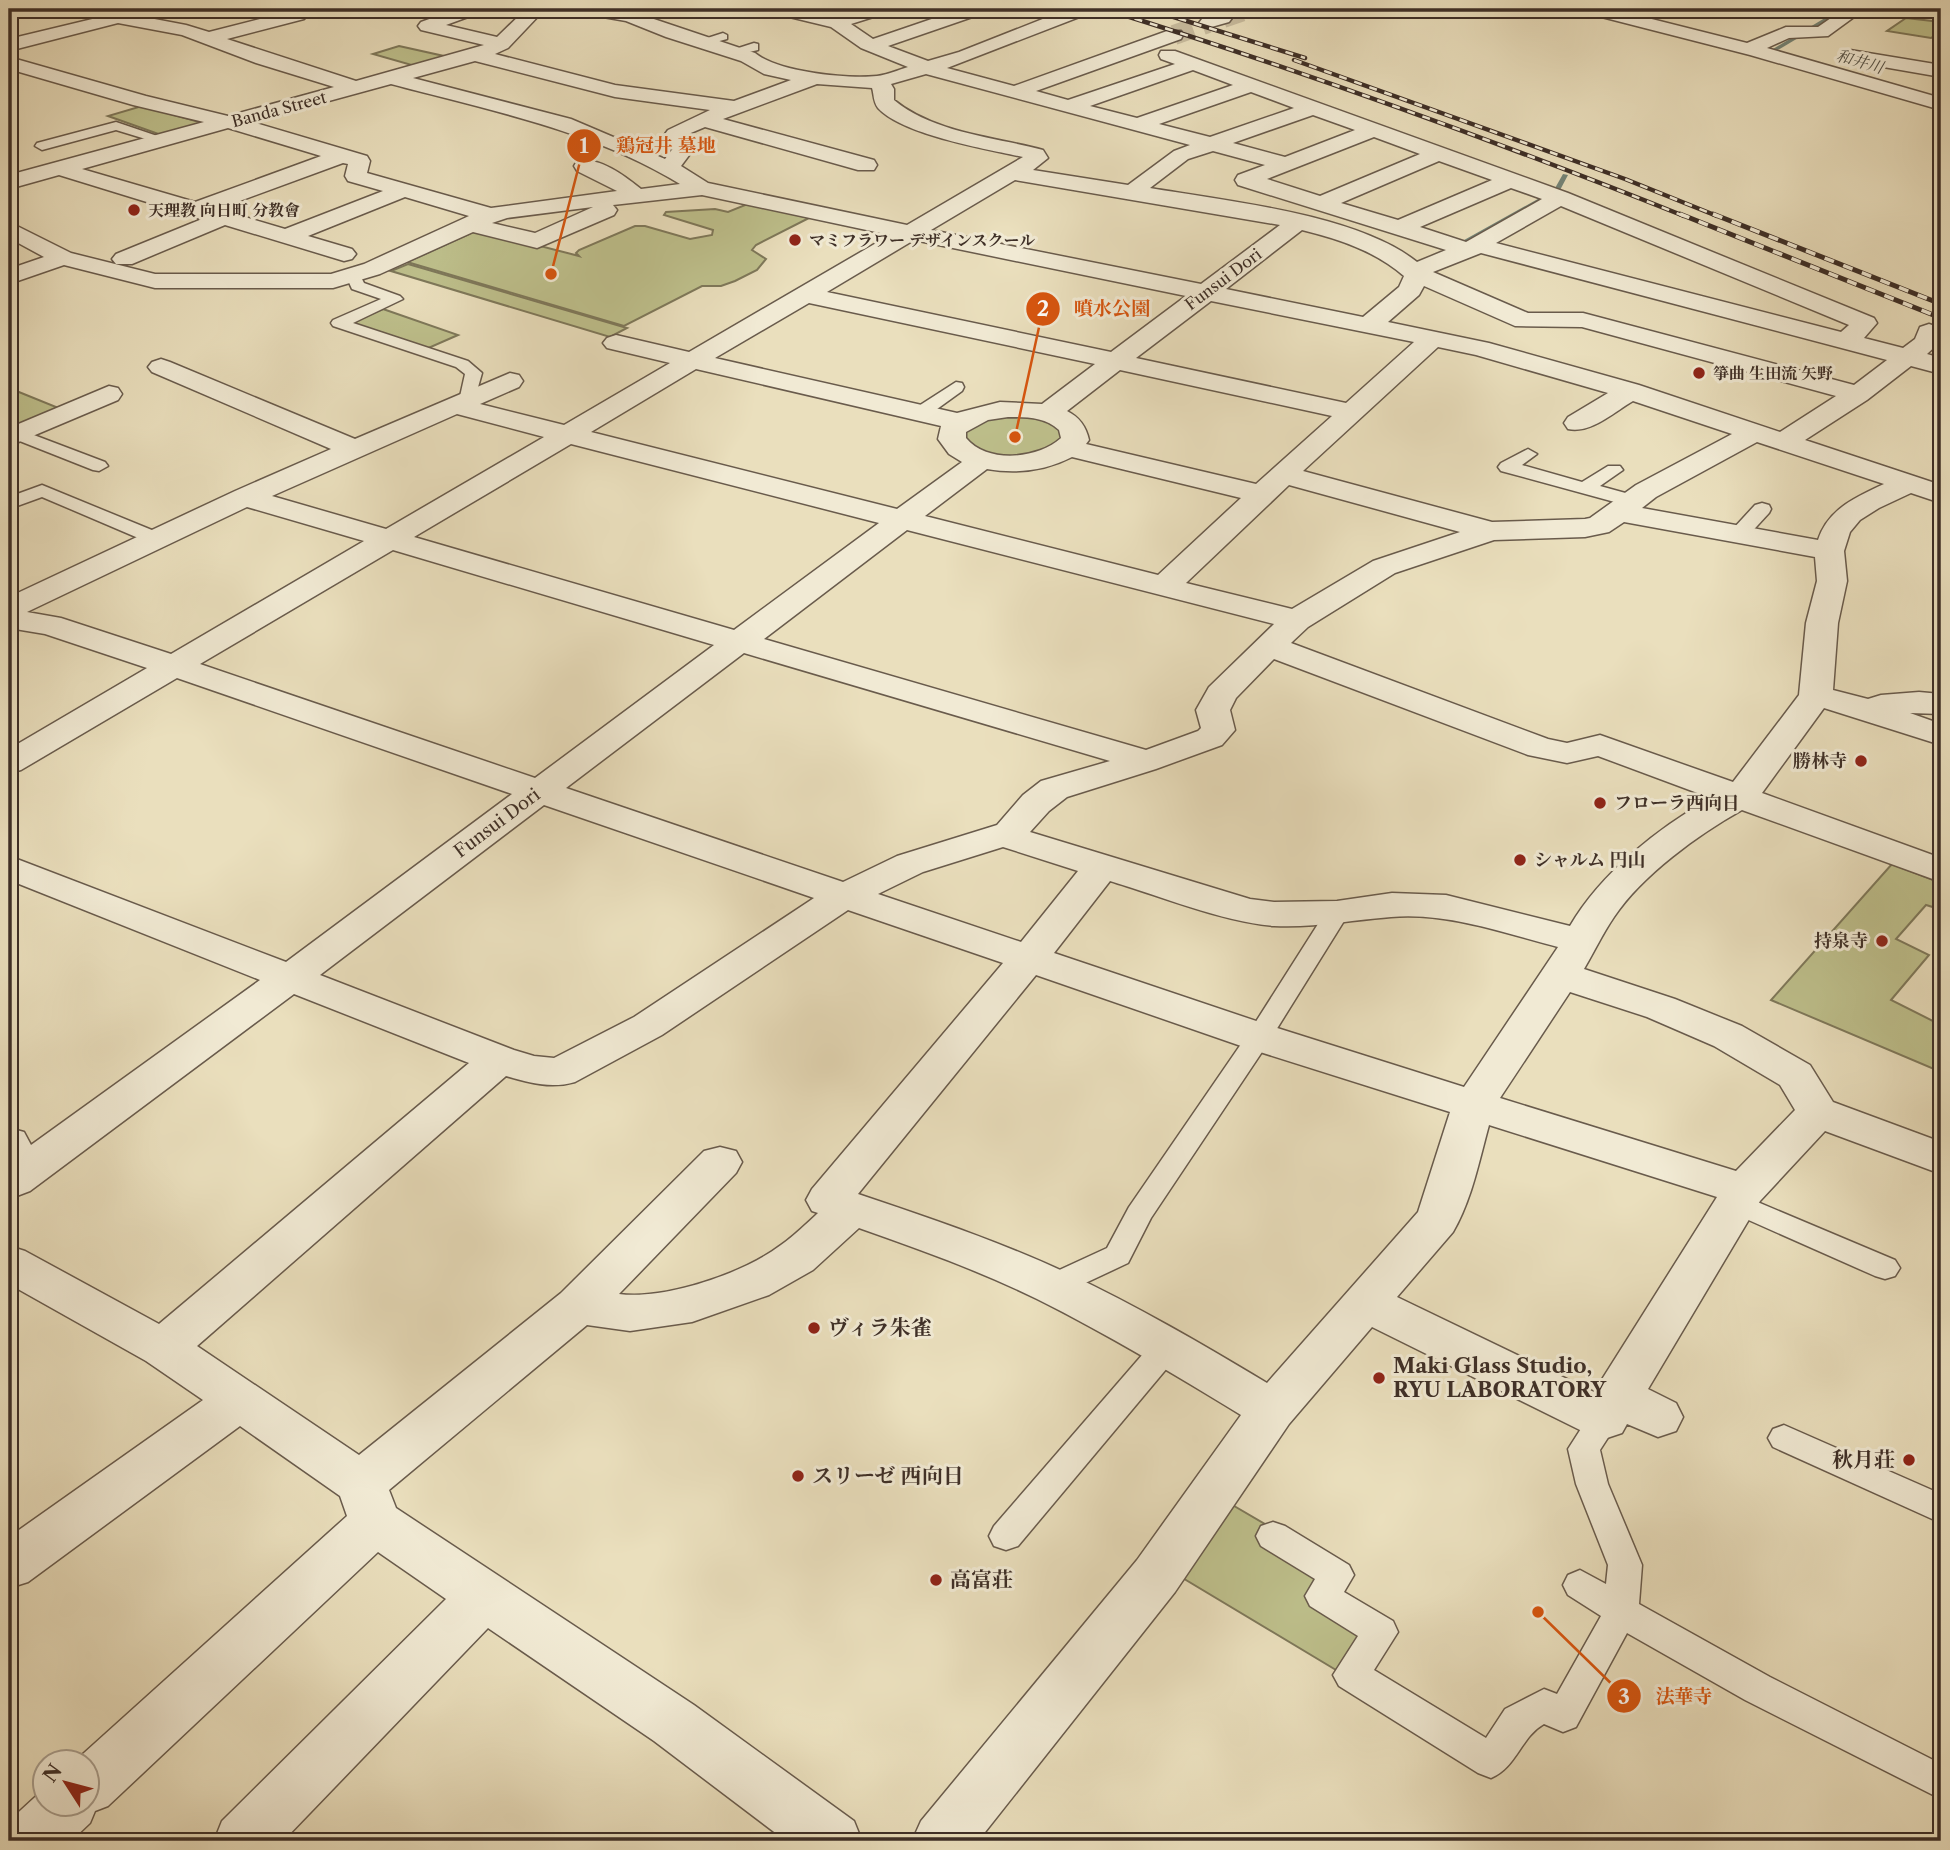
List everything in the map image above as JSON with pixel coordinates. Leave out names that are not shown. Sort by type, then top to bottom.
[{"type":"street","points":[[9,45],[155,9]]},
{"type":"street","points":[[209,38],[298,15],[273,9]]},
{"type":"street","points":[[473,9],[426,26],[501,44]]},
{"type":"street","name":"Banda Street","points":[[9,182],[475,55],[501,44],[536,9]]},
{"type":"street","points":[[586,9],[630,16],[701,43],[724,37]]},
{"type":"street","points":[[630,16],[656,9]]},
{"type":"street","points":[[781,9],[837,23],[870,45],[930,69],[1286,164]]},
{"type":"street","points":[[837,23],[880,9]]},
{"type":"street","points":[[844,49],[870,45],[978,9]]},
{"type":"street","points":[[1593,9],[1749,49],[1941,104]]},
{"type":"street","points":[[1749,49],[1786,33],[1822,32],[1856,9]]},
{"type":"street","points":[[1661,25],[1685,14]]},
{"type":"street","points":[[118,18],[186,30],[241,51],[357,88]]},
{"type":"street","points":[[881,85],[1060,19],[1082,18]]},
{"type":"street","points":[[672,33],[724,37],[755,64],[812,79],[881,85],[908,95]]},
{"type":"street","points":[[1009,39],[1042,48]]},
{"type":"street","points":[[241,51],[276,42]]},
{"type":"street","points":[[1015,92],[1171,45],[1193,64],[1560,198],[1865,323],[1848,340]]},
{"type":"street","points":[[1817,68],[1841,54],[1941,71]]},
{"type":"street","points":[[475,55],[575,82],[646,96],[734,107]]},
{"type":"street","points":[[9,63],[224,123],[244,126],[359,161],[356,176],[404,190],[537,241],[666,179],[686,146],[675,134],[734,107],[750,104],[812,79]]},
{"type":"street","points":[[1069,106],[1193,64]]},
{"type":"street","points":[[393,79],[564,123],[666,179],[912,233],[1480,348],[1630,391],[1884,473],[1925,489]]},
{"type":"street","points":[[881,85],[886,104],[929,126]]},
{"type":"street","points":[[1139,124],[1253,85]]},
{"type":"street","points":[[564,123],[646,96]]},
{"type":"street","points":[[1132,192],[1173,160],[1315,107]]},
{"type":"street","points":[[9,763],[1037,158],[1036,154],[894,118]]},
{"type":"street","points":[[707,121],[866,165]]},
{"type":"street","points":[[959,135],[994,121]]},
{"type":"street","points":[[1376,129],[1246,180],[1399,228],[1568,268],[1941,366]]},
{"type":"street","points":[[1321,203],[1440,153]]},
{"type":"street","points":[[197,209],[342,156]]},
{"type":"street","points":[[585,166],[617,180],[635,195]]},
{"type":"street","points":[[58,168],[344,254]]},
{"type":"street","points":[[1013,173],[1298,222],[1375,248],[1408,264],[1417,275],[1524,321],[1583,320],[1858,394]]},
{"type":"street","points":[[10,231],[63,258],[155,281],[333,281],[354,276],[480,220],[527,207],[635,195],[666,179]]},
{"type":"street","points":[[1399,228],[1511,180]]},
{"type":"street","points":[[288,236],[404,190]]},
{"type":"street","points":[[1370,324],[1410,290],[1417,275],[1426,266],[1474,247],[1496,232],[1560,198]]},
{"type":"street","points":[[124,258],[226,217]]},
{"type":"street","name":"Funsui Dori","points":[[1047,413],[1298,222]]},
{"type":"street","points":[[1610,241],[1631,228]]},
{"type":"street","points":[[1568,268],[1589,255]]},
{"type":"street","points":[[9,277],[63,258]]},
{"type":"street","points":[[1658,292],[1705,258]]},
{"type":"street","points":[[1752,315],[1784,290]]},
{"type":"street","points":[[807,295],[1352,412]]},
{"type":"street","points":[[1784,441],[1858,394],[1927,342],[1929,332]]},
{"type":"street","points":[[1163,588],[1434,337]]},
{"type":"street","points":[[617,343],[959,422]]},
{"type":"street","points":[[161,367],[355,449]]},
{"type":"street","points":[[9,609],[245,497],[510,382]]},
{"type":"street","points":[[1578,423],[1630,391]]},
{"type":"street","points":[[13,436],[109,394]]},
{"type":"street","points":[[462,404],[567,435],[1297,620]]},
{"type":"street","points":[[1008,408],[1047,413],[1070,425],[1075,432],[1075,440],[1060,454],[1032,462],[983,459],[957,447],[952,439],[953,430],[959,422],[972,415],[1008,408]]},
{"type":"street","points":[[9,867],[499,1060],[533,1070],[559,1072],[648,1026],[844,896],[911,864],[1010,833],[1036,803],[1054,789],[1147,761],[1210,738],[1218,730],[1213,710],[1221,694],[1269,646],[1297,620],[1384,567],[1491,531],[1599,526],[1646,491],[1755,432]]},
{"type":"street","points":[[1069,448],[1262,494]]},
{"type":"street","name":"Funsui Dori","points":[[10,1169],[290,978],[983,459]]},
{"type":"street","points":[[1284,475],[1491,531]]},
{"type":"street","points":[[942,1841],[1156,1576],[1272,1410],[1437,1220],[1447,1196],[1473,1105],[1598,911],[1630,874],[1707,815],[1741,796],[1816,696],[1822,623],[1832,581],[1829,551],[1836,530],[1850,514],[1868,502],[1925,489]]},
{"type":"street","points":[[245,497],[1147,761]]},
{"type":"street","points":[[1626,506],[1739,534],[1829,551]]},
{"type":"street","points":[[9,619],[50,625],[1259,1037],[1473,1105],[1740,1196]]},
{"type":"street","points":[[1269,646],[1540,748],[1567,752],[1600,745],[1941,871]]},
{"type":"street","points":[[1816,696],[1860,707],[1941,735]]},
{"type":"street","points":[[1860,707],[1919,702],[1941,704]]},
{"type":"street","points":[[1010,833],[1018,841],[1246,910],[1274,914],[1336,913],[1392,905],[1446,907],[1570,957],[1661,1008],[1728,1037],[1795,1075],[1818,1112],[1941,1159]]},
{"type":"street","points":[[1102,866],[828,1200],[850,1210],[940,1239],[1052,1286],[1167,1347],[1272,1410]]},
{"type":"street","points":[[163,1348],[499,1060]]},
{"type":"street","points":[[1364,1303],[1626,1411],[1740,1196],[1818,1112]]},
{"type":"street","points":[[102,1773],[368,1503],[578,1306],[719,1162]]},
{"type":"street","points":[[578,1306],[605,1311],[638,1312],[692,1304],[753,1283],[797,1258],[850,1210]]},
{"type":"street","points":[[9,1263],[163,1348],[239,1401],[485,1595],[674,1723],[833,1841]]},
{"type":"street","points":[[9,1566],[239,1401]]},
{"type":"street","points":[[243,1841],[485,1595]]},
{"type":"street","points":[[29,1841],[54,1818]]},
{"type":"lane","points":[[724,37],[754,47]]},
{"type":"lane","points":[[43,146],[116,126],[162,140]]},
{"type":"lane","points":[[354,276],[357,286],[395,299],[339,323],[462,364],[474,373],[462,404]]},
{"type":"lane","points":[[920,413],[956,387]]},
{"type":"lane","points":[[13,436],[99,466]]},
{"type":"lane","points":[[1528,454],[1507,467],[1584,488],[1626,506]]},
{"type":"lane","points":[[1584,488],[1614,470]]},
{"type":"lane","points":[[9,504],[42,490],[157,538]]},
{"type":"lane","points":[[1739,534],[1762,509]]},
{"type":"lane","points":[[1052,1286],[1118,1255],[1139,1214],[1259,1037],[1336,913]]},
{"type":"lane","points":[[1740,1196],[1885,1268]]},
{"type":"lane","points":[[1006,1536],[1167,1347]]},
{"type":"lane","points":[[1273,1536],[1337,1575],[1322,1596],[1381,1632],[1351,1675],[1491,1761],[1518,1720],[1544,1705],[1563,1716],[1621,1612],[1625,1565],[1592,1484],[1584,1449],[1626,1411]]},
{"type":"lane","points":[[1784,1438],[1941,1509]]},
{"type":"lane","points":[[1580,1585],[1621,1612],[1790,1705],[1941,1782]]},
{"type":"green space","points":[[1906,18],[1941,22],[1941,33],[1931,38],[1887,31]]},
{"type":"green space","points":[[399,46],[453,58],[422,68],[373,54]]},
{"type":"green space","points":[[142,106],[203,123],[164,136],[108,116]]},
{"type":"green space","points":[[750,203],[809,218],[756,245],[752,250],[766,259],[757,270],[721,286],[702,286],[624,326],[407,262],[478,230],[579,256],[576,253],[579,250],[635,226],[645,226],[690,239],[712,235],[713,230],[664,215],[666,212],[715,209],[728,212]]},
{"type":"green space","points":[[408,264],[627,328],[610,337],[391,271]]},
{"type":"green space","points":[[383,309],[458,335],[424,350],[348,324]]},
{"type":"green space","points":[[9,388],[61,409],[9,432]]},
{"type":"green space","points":[[989,416],[1039,416],[1067,434],[1057,450],[997,458],[963,441],[965,429]]},
{"type":"green space","name":"持泉寺","points":[[1892,864],[1941,883],[1941,902],[1936,908],[1926,905],[1896,939],[1929,955],[1891,1000],[1941,1025],[1941,1072],[1771,1000]]},
{"type":"green space","points":[[1229,1503],[1347,1572],[1323,1605],[1383,1642],[1356,1682],[1176,1574]]},
{"type":"waterway","points":[[1771,52],[1844,9]]},
{"type":"waterway","points":[[1460,246],[1557,191],[1565,175]]},
{"type":"tunnel","points":[[1223,18],[1249,9]]},
{"type":"tunnel","points":[[1174,35],[1208,23]]},
{"type":"railway","points":[[1104,9],[1251,56],[1396,107],[1684,216]]},
{"type":"railway","points":[[1148,9],[1305,58]]},
{"type":"railway","points":[[1294,60],[1625,179],[1717,216]]},
{"type":"railway","points":[[1680,214],[1941,318]]},
{"type":"railway","points":[[1713,214],[1941,304]]},
{"type":"place","name":"天理教 向日町 分教會","points":[[134,210]]},
{"type":"place","name":"マミフラワー デザインスクール","points":[[795,240]]},
{"type":"place","name":"鶏冠井 墓地","points":[[551,274]]},
{"type":"place","name":"箏曲 生田流 矢野","points":[[1699,373]]},
{"type":"place","name":"噴水公園","points":[[1015,437]]},
{"type":"place","name":"勝林寺","points":[[1861,761]]},
{"type":"place","name":"フローラ西向日","points":[[1600,803]]},
{"type":"place","name":"シャルム 円山","points":[[1520,860]]},
{"type":"place","name":"持泉寺","points":[[1882,941]]},
{"type":"place","name":"ヴィラ朱雀","points":[[814,1328]]},
{"type":"place","name":"Maki Glass Studio, RYU LABORATORY","points":[[1379,1378]]},
{"type":"place","name":"秋月荘","points":[[1909,1460]]},
{"type":"place","name":"スリーゼ 西向日","points":[[798,1476]]},
{"type":"place","name":"高富荘","points":[[936,1580]]},
{"type":"place","name":"法華寺","points":[[1538,1612]]},
{"type":"water label","name":"和井川","points":[[1860,61]]}]
